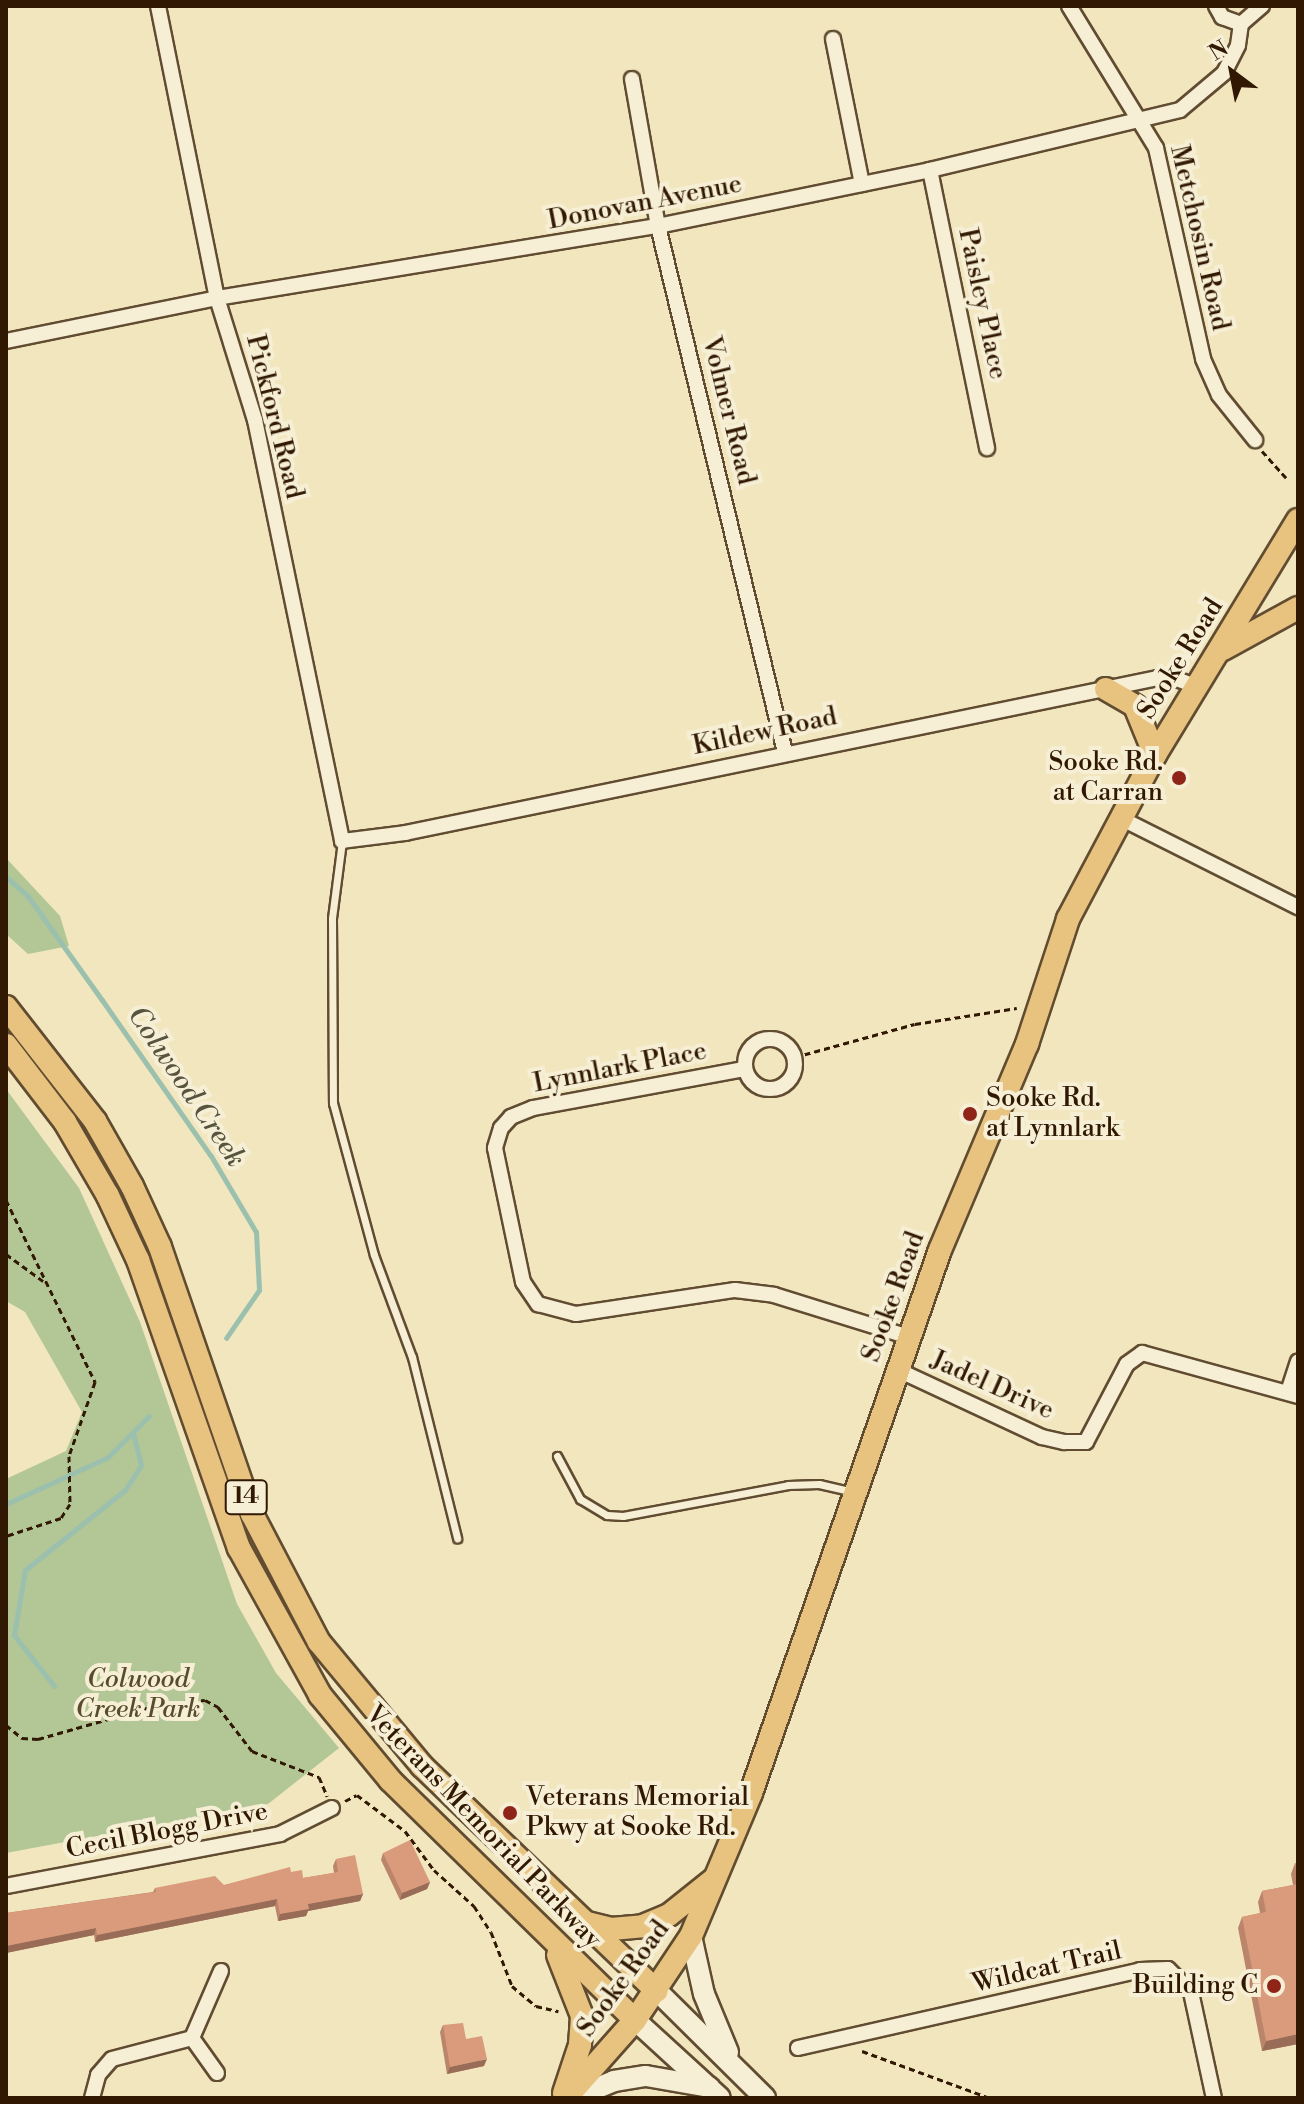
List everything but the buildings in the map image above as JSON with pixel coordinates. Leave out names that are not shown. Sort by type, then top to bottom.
[{"type":"main road","name":"Sooke Road","points":[[564,2098],[635,2020],[691,1936],[751,1793],[909,1337],[1039,1005],[1068,919],[1124,820],[1155,755],[1298,520]]},
{"type":"main road","points":[[1219,651],[1298,608]]},
{"type":"main road","points":[[1106,689],[1135,706],[1155,755]]},
{"type":"main road","name":"Veterans Memorial Parkway","points":[[6,1007],[95,1121],[132,1186],[170,1276],[252,1514],[302,1616],[388,1730],[765,2098]]},
{"type":"main road","name":"Veterans Memorial Parkway","points":[[7,1046],[65,1122],[108,1196],[138,1260],[230,1526],[290,1648],[320,1695],[390,1780],[635,2020],[715,2093]]},
{"type":"main road","points":[[585,1923],[611,1929],[643,1926],[669,1915],[716,1878]]},
{"type":"main road","points":[[537,1925],[569,1975],[582,2016],[580,2045],[564,2098]]},
{"type":"main road","points":[[691,1936],[711,2016],[738,2070]]},
{"type":"main road","points":[[573,2098],[637,2077],[715,2093]]},
{"type":"street","name":"Pickford Road","points":[[158,6],[217,298],[255,420],[342,841]]},
{"type":"street","name":"Metchosin Road","points":[[1069,6],[1142,119],[1166,187],[1203,359],[1219,395],[1255,440]]},
{"type":"street","points":[[1216,6],[1222,17],[1241,24]]},
{"type":"street","name":"Donovan Avenue","points":[[6,341],[217,298],[658,226],[930,170],[1180,110],[1207,91],[1238,45],[1241,24],[1262,6]]},
{"type":"street","points":[[833,39],[862,184]]},
{"type":"street","name":"Volmer Road","points":[[632,79],[658,226],[785,752]]},
{"type":"street","name":"Paisley Place","points":[[930,170],[987,448]]},
{"type":"street","name":"Kildew Road","points":[[342,841],[405,833],[785,752],[1168,676],[1196,686]]},
{"type":"street","points":[[1124,820],[1298,907]]},
{"type":"street","name":"Lynnlark Place","points":[[758,1041],[780,1041],[795,1057],[790,1080],[770,1090],[749,1080],[744,1069],[749,1048],[758,1041]]},
{"type":"street","name":"Lynnlark Place","points":[[744,1069],[533,1108],[511,1117],[501,1128],[495,1148],[523,1282],[538,1304],[566,1313],[735,1290],[774,1295],[909,1337]]},
{"type":"street","name":"Jadel Drive","points":[[898,1370],[1042,1437],[1064,1442],[1086,1442],[1127,1364],[1142,1353],[1293,1394]]},
{"type":"street","points":[[1293,1394],[1298,1362]]},
{"type":"street","name":"Cecil Blogg Drive","points":[[6,1886],[280,1834],[332,1808]]},
{"type":"street","name":"Wildcat Trail","points":[[798,2048],[1140,1970],[1168,1969],[1191,1992],[1214,2098]]},
{"type":"street","points":[[192,2038],[221,1971]]},
{"type":"street","points":[[192,2038],[217,2073]]},
{"type":"street","points":[[92,2098],[98,2075],[112,2059],[192,2038]]},
{"type":"lane","points":[[342,841],[332,918],[333,1103],[374,1255],[412,1357],[457,1538]]},
{"type":"lane","points":[[7,1046],[27,1032]]},
{"type":"lane","points":[[557,1456],[580,1499],[607,1515],[623,1516],[797,1484],[855,1492]]},
{"type":"path","points":[[1255,440],[1286,478]]},
{"type":"path","points":[[795,1057],[915,1024],[1039,1005]]},
{"type":"path","points":[[6,1200],[95,1382],[69,1456],[70,1504],[61,1518],[6,1536]]},
{"type":"path","points":[[6,1254],[46,1283]]},
{"type":"path","points":[[6,1725],[22,1738],[38,1739],[161,1704],[205,1700],[218,1707],[252,1751],[319,1777],[332,1808],[357,1795],[405,1831],[434,1870],[474,1906],[491,1932],[512,1986],[550,2012]]},
{"type":"path","points":[[834,2040],[990,2098]]},
{"type":"green space","points":[[6,858],[60,916],[69,946],[28,954],[6,934]]},
{"type":"green space","name":"Colwood Creek Park","points":[[6,1089],[79,1188],[140,1322],[237,1604],[276,1673],[339,1748],[268,1804],[6,1853],[6,1479],[66,1451],[82,1412],[25,1312],[6,1301]]},
{"type":"waterway","name":"Colwood Creek","points":[[6,877],[27,895],[102,1000],[211,1156],[256,1232],[259,1290],[226,1338]]},
{"type":"waterway","name":"Colwood Creek","points":[[6,1504],[108,1457],[149,1416]]},
{"type":"waterway","points":[[54,1686],[14,1635],[25,1570],[125,1490],[141,1465],[134,1436]]},
{"type":"place","name":"Sooke Rd. at Carran","points":[[1179,778]]},
{"type":"place","name":"Sooke Rd. at Lynnlark","points":[[970,1114]]},
{"type":"place","name":"Veterans Memorial Pkwy at Sooke Rd.","points":[[510,1813]]},
{"type":"place","name":"Building C","points":[[1274,1986]]}]
